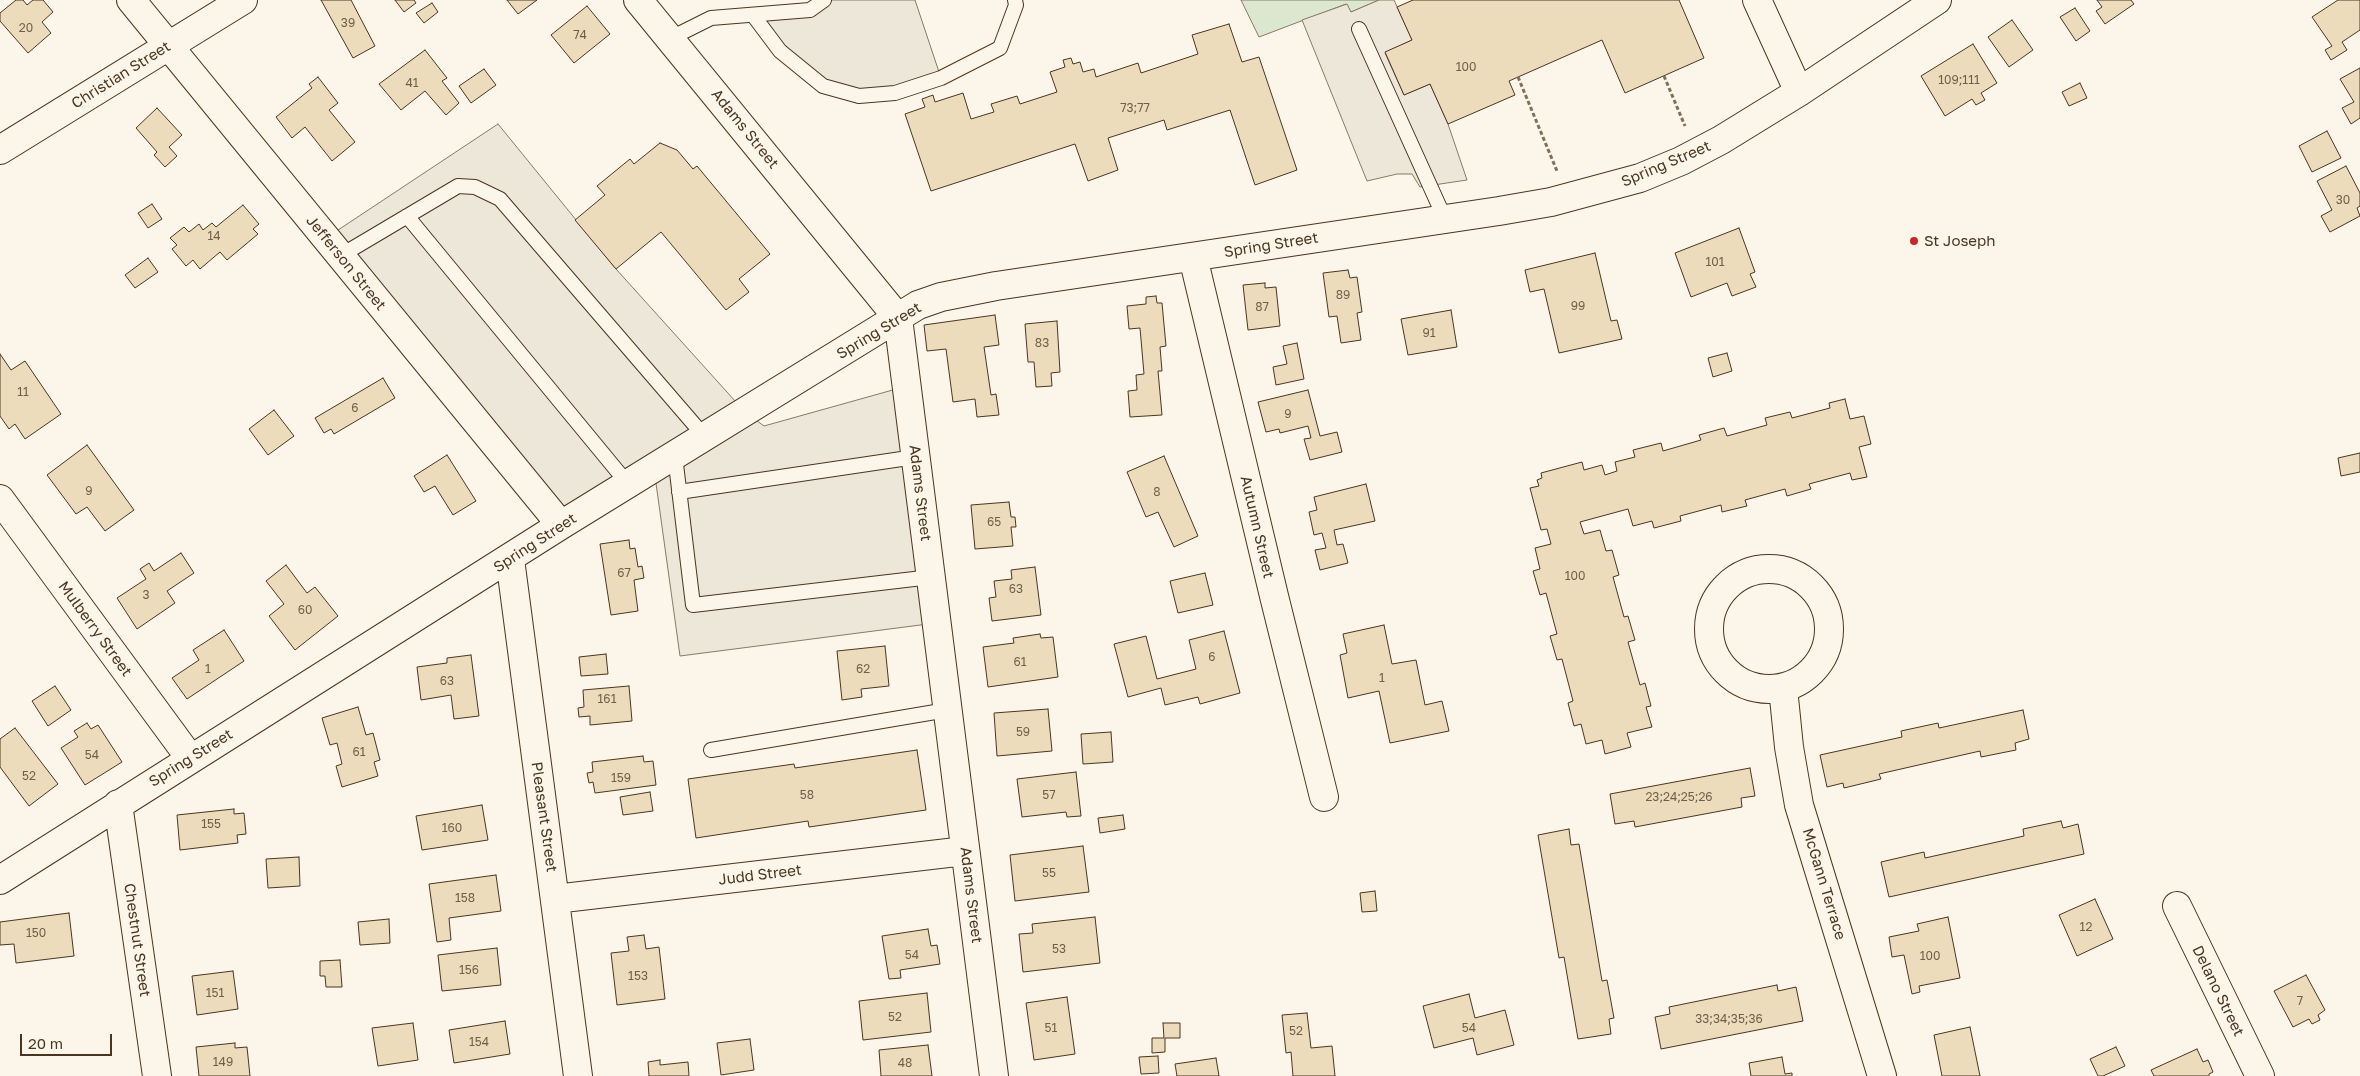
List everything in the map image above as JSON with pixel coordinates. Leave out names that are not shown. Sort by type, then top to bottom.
[{"type":"street","name":"Jefferson Street","points":[[131,0],[561,525]]},
{"type":"street","name":"Christian Street","points":[[0,150],[243,0]]},
{"type":"street","name":"Adams Street","points":[[638,0],[898,318],[994,1076]]},
{"type":"street","points":[[1757,0],[1799,92]]},
{"type":"street","name":"Spring Street","points":[[0,880],[561,525],[918,305],[964,292],[1445,219],[1568,198],[1640,178],[1696,153],[1799,92],[1937,0]]},
{"type":"street","name":"Autumn Street","points":[[1194,257],[1274,596],[1324,797]]},
{"type":"street","name":"Mulberry Street","points":[[0,499],[190,758]]},
{"type":"street","name":"Pleasant Street","points":[[510,559],[578,1076]]},
{"type":"street","points":[[1762,569],[1782,571],[1801,578],[1816,592],[1827,616],[1829,629],[1826,648],[1816,666],[1802,680],[1784,688],[1764,689],[1745,684],[1728,674],[1716,658],[1709,640],[1709,620],[1715,601],[1727,586],[1743,575],[1762,569]]},
{"type":"street","name":"McGann Terrace","points":[[1784,688],[1789,747],[1799,805],[1882,1076]]},
{"type":"street","name":"Chestnut Street","points":[[118,804],[157,1076]]},
{"type":"street","name":"Judd Street","points":[[555,899],[965,851]]},
{"type":"street","name":"Delano Street","points":[[2177,906],[2260,1076]]},
{"type":"lane","points":[[671,38],[711,18],[810,10],[824,0]]},
{"type":"lane","points":[[753,15],[780,51],[823,86],[859,96],[896,93],[941,78],[1000,48],[1016,5],[1015,0]]},
{"type":"lane","points":[[1359,29],[1445,219]]},
{"type":"lane","points":[[340,256],[458,186],[475,187],[500,200],[705,437]]},
{"type":"lane","points":[[408,216],[628,484]]},
{"type":"lane","points":[[675,456],[693,606],[931,577]]},
{"type":"lane","points":[[680,492],[915,457]]},
{"type":"lane","points":[[710,750],[947,710]]},
{"type":"path","points":[[1664,76],[1696,153]]},
{"type":"path","points":[[1518,77],[1568,198]]},
{"type":"green space","points":[[1241,0],[1379,0],[1351,12],[1346,4],[1259,37]]},
{"type":"shaded area","points":[[824,0],[915,0],[941,78],[895,93],[823,86],[753,15]]},
{"type":"shaded area","points":[[1379,0],[1394,0],[1412,40],[1385,53],[1404,95],[1430,84],[1448,124],[1467,180],[1420,187],[1412,174],[1397,174],[1367,181],[1302,20],[1347,4],[1351,12]]},
{"type":"shaded area","points":[[498,124],[616,269],[745,412],[764,426],[907,386],[936,623],[680,656],[654,469],[561,525],[326,238]]},
{"type":"building","points":[[16,0],[23,0],[27,5],[33,0],[43,0],[53,12],[42,22],[51,33],[28,53],[0,21],[0,13]]},
{"type":"building","points":[[321,0],[351,0],[375,46],[353,58]]},
{"type":"building","points":[[395,0],[414,0],[416,3],[404,12]]},
{"type":"building","points":[[507,0],[537,0],[518,14]]},
{"type":"building","points":[[1413,0],[1679,0],[1704,58],[1625,93],[1602,40],[1509,81],[1515,95],[1448,124],[1430,84],[1404,95],[1385,52],[1412,40],[1397,7]]},
{"type":"building","points":[[2097,0],[2131,0],[2134,4],[2105,24],[2096,11],[2102,7]]},
{"type":"building","points":[[2338,0],[2360,0],[2360,30],[2342,42],[2347,50],[2331,60],[2325,50],[2332,46],[2312,17]]},
{"type":"building","points":[[432,3],[438,12],[424,23],[416,13]]},
{"type":"building","points":[[587,6],[610,34],[574,63],[551,35]]},
{"type":"building","points":[[2075,8],[2090,31],[2076,41],[2060,17]]},
{"type":"building","points":[[2012,20],[2033,50],[2009,67],[1988,37]]},
{"type":"building","points":[[1229,24],[1242,62],[1259,57],[1297,170],[1255,185],[1230,110],[1167,130],[1164,120],[1108,138],[1118,170],[1088,181],[1075,144],[931,191],[905,114],[925,107],[922,99],[933,95],[935,102],[963,93],[971,119],[994,112],[991,104],[1017,96],[1020,104],[1057,92],[1050,72],[1065,67],[1063,60],[1071,58],[1073,64],[1080,62],[1083,72],[1094,69],[1096,77],[1138,63],[1141,73],[1198,54],[1192,35]]},
{"type":"building","points":[[1973,44],[1997,83],[1981,93],[1985,100],[1976,105],[1972,99],[1945,116],[1921,76]]},
{"type":"building","points":[[425,50],[447,78],[442,81],[459,103],[446,115],[425,91],[401,110],[379,84]]},
{"type":"building","points":[[2360,68],[2360,118],[2351,124],[2342,108],[2354,102],[2340,79]]},
{"type":"building","points":[[484,69],[496,85],[471,103],[459,86]]},
{"type":"building","points":[[318,77],[338,103],[329,110],[355,142],[332,161],[305,127],[292,138],[276,117],[312,88],[309,84]]},
{"type":"building","points":[[2080,83],[2087,98],[2069,106],[2062,92]]},
{"type":"building","points":[[157,108],[182,135],[169,147],[177,156],[165,167],[154,155],[157,152],[136,128]]},
{"type":"building","points":[[2327,131],[2341,158],[2312,172],[2299,146]]},
{"type":"building","points":[[660,143],[677,150],[693,169],[697,166],[770,254],[739,279],[749,292],[726,310],[661,232],[616,269],[575,220],[605,195],[597,186],[630,159],[634,164]]},
{"type":"building","points":[[2346,166],[2360,193],[2360,206],[2357,208],[2360,216],[2330,232],[2321,216],[2332,210],[2317,181]]},
{"type":"building","points":[[152,204],[162,219],[148,228],[138,213]]},
{"type":"building","points":[[243,205],[259,224],[253,229],[258,234],[227,260],[220,252],[200,269],[193,260],[186,266],[172,249],[177,245],[170,238],[184,227],[189,232],[199,224],[203,230],[212,223],[216,227]]},
{"type":"building","points":[[1739,228],[1755,272],[1750,274],[1756,287],[1732,296],[1727,283],[1691,297],[1675,253]]},
{"type":"building","points":[[1595,253],[1611,321],[1617,320],[1622,339],[1559,353],[1544,289],[1530,292],[1525,270]]},
{"type":"building","points":[[148,258],[158,272],[135,288],[125,275]]},
{"type":"building","points":[[1348,270],[1350,278],[1357,277],[1362,312],[1357,313],[1361,340],[1341,343],[1337,316],[1329,317],[1323,273]]},
{"type":"building","points":[[1265,283],[1265,288],[1276,287],[1280,326],[1248,330],[1243,285]]},
{"type":"building","points":[[1156,296],[1157,303],[1162,303],[1166,346],[1160,347],[1162,371],[1158,371],[1162,415],[1130,417],[1128,391],[1137,390],[1136,375],[1144,374],[1140,328],[1129,329],[1127,306],[1146,304],[1146,297]]},
{"type":"building","points":[[1451,310],[1457,347],[1408,355],[1401,319]]},
{"type":"building","points":[[995,315],[999,345],[984,347],[991,395],[996,394],[999,415],[977,417],[975,399],[953,402],[946,349],[927,351],[924,325]]},
{"type":"building","points":[[1057,321],[1060,372],[1051,373],[1052,386],[1036,387],[1034,362],[1028,362],[1025,324]]},
{"type":"building","points":[[1297,343],[1304,379],[1276,385],[1273,367],[1287,364],[1283,346]]},
{"type":"building","points":[[1727,353],[1732,371],[1713,377],[1708,358]]},
{"type":"building","points":[[0,354],[11,370],[25,361],[61,414],[25,439],[15,424],[9,429],[0,416]]},
{"type":"building","points":[[383,378],[395,398],[334,434],[331,429],[324,433],[315,418]]},
{"type":"building","points":[[1308,390],[1320,436],[1337,432],[1342,452],[1310,460],[1304,439],[1311,438],[1308,426],[1280,433],[1279,429],[1266,432],[1258,402]]},
{"type":"building","points":[[1845,399],[1850,419],[1864,416],[1871,444],[1859,447],[1867,477],[1852,480],[1850,473],[1809,484],[1811,489],[1787,496],[1785,489],[1745,500],[1747,506],[1722,512],[1721,505],[1680,516],[1681,521],[1654,528],[1652,521],[1633,526],[1628,509],[1580,522],[1584,534],[1600,530],[1606,551],[1612,550],[1619,575],[1613,577],[1624,617],[1628,616],[1635,640],[1628,642],[1640,685],[1645,683],[1651,706],[1646,707],[1652,727],[1627,733],[1631,747],[1605,754],[1602,740],[1586,744],[1581,724],[1574,726],[1568,703],[1573,701],[1562,659],[1557,660],[1550,636],[1557,634],[1546,593],[1540,595],[1533,571],[1540,569],[1535,548],[1551,544],[1547,529],[1541,530],[1530,488],[1539,486],[1537,480],[1542,478],[1541,473],[1582,462],[1584,470],[1602,465],[1605,475],[1617,471],[1615,462],[1635,457],[1633,450],[1661,443],[1663,451],[1701,440],[1699,435],[1724,428],[1727,436],[1767,425],[1765,418],[1790,412],[1792,418],[1830,408],[1829,403]]},
{"type":"building","points":[[274,410],[294,436],[268,455],[249,429]]},
{"type":"building","points":[[87,445],[134,510],[105,531],[87,507],[76,514],[47,475]]},
{"type":"building","points":[[2360,453],[2360,472],[2341,476],[2338,458]]},
{"type":"building","points":[[447,455],[476,501],[453,515],[435,486],[424,492],[414,476]]},
{"type":"building","points":[[1164,456],[1198,536],[1174,547],[1158,512],[1146,517],[1127,472]]},
{"type":"building","points":[[1366,484],[1375,521],[1334,530],[1337,545],[1343,544],[1348,563],[1320,570],[1315,550],[1326,548],[1322,533],[1314,535],[1309,512],[1317,510],[1314,497]]},
{"type":"building","points":[[1009,502],[1011,517],[1015,517],[1016,527],[1011,527],[1013,546],[975,549],[971,505]]},
{"type":"building","points":[[629,540],[630,549],[635,548],[638,567],[642,566],[644,578],[634,580],[638,611],[611,615],[600,544]]},
{"type":"building","points":[[181,553],[194,573],[167,591],[175,603],[137,629],[117,598],[146,579],[140,569],[149,563],[154,571]]},
{"type":"building","points":[[286,565],[307,593],[315,587],[338,616],[295,650],[269,616],[284,604],[266,581]]},
{"type":"building","points":[[1035,567],[1041,615],[992,621],[989,598],[996,597],[994,581],[1012,579],[1011,570]]},
{"type":"building","points":[[1205,573],[1213,605],[1178,613],[1170,581]]},
{"type":"building","points":[[1384,625],[1392,664],[1416,660],[1425,705],[1442,701],[1449,731],[1390,743],[1379,691],[1348,698],[1340,655],[1347,653],[1343,634]]},
{"type":"building","points":[[224,630],[244,661],[187,699],[172,678],[199,660],[193,650]]},
{"type":"building","points":[[1224,631],[1240,693],[1200,704],[1198,697],[1165,705],[1161,688],[1128,697],[1114,644],[1146,636],[1157,679],[1196,669],[1189,640]]},
{"type":"building","points":[[1040,634],[1041,638],[1053,637],[1058,677],[988,687],[983,647],[1014,643],[1013,638]]},
{"type":"building","points":[[885,646],[889,686],[861,689],[862,697],[842,700],[837,651]]},
{"type":"building","points":[[606,654],[608,674],[581,676],[579,657]]},
{"type":"building","points":[[471,655],[479,716],[454,719],[451,695],[421,700],[417,667],[447,663],[447,658]]},
{"type":"building","points":[[55,686],[71,710],[48,726],[32,701]]},
{"type":"building","points":[[629,686],[632,721],[590,725],[590,716],[579,717],[578,708],[584,707],[583,690]]},
{"type":"building","points":[[358,707],[366,735],[373,733],[380,760],[374,762],[378,776],[342,787],[336,766],[342,764],[337,743],[330,745],[322,718]]},
{"type":"building","points":[[1048,709],[1052,751],[997,756],[994,713]]},
{"type":"building","points":[[2023,710],[2029,739],[2015,743],[2016,750],[1981,757],[1980,751],[1879,774],[1881,779],[1844,788],[1843,783],[1827,787],[1820,755],[1902,737],[1901,731],[1938,723],[1939,728]]},
{"type":"building","points":[[87,723],[91,729],[98,725],[122,762],[85,785],[61,748],[78,737],[74,731]]},
{"type":"building","points":[[15,728],[58,784],[29,806],[0,767],[0,739]]},
{"type":"building","points":[[1111,732],[1113,762],[1083,764],[1081,734]]},
{"type":"building","points":[[917,750],[926,810],[809,827],[808,821],[696,838],[688,779],[794,764],[795,768]]},
{"type":"building","points":[[643,756],[644,762],[653,761],[656,785],[595,793],[593,782],[589,783],[587,773],[593,772],[592,762]]},
{"type":"building","points":[[1750,768],[1755,796],[1741,798],[1742,807],[1635,827],[1634,821],[1615,824],[1610,794]]},
{"type":"building","points":[[1076,772],[1081,816],[1067,817],[1066,812],[1022,817],[1017,779]]},
{"type":"building","points":[[650,792],[653,811],[623,815],[620,797]]},
{"type":"building","points":[[482,805],[488,840],[422,850],[416,816]]},
{"type":"building","points":[[234,809],[234,814],[244,813],[246,834],[237,835],[238,843],[180,850],[177,815]]},
{"type":"building","points":[[1123,815],[1125,829],[1100,833],[1098,818]]},
{"type":"building","points":[[2061,821],[2063,828],[2078,824],[2084,854],[1889,897],[1881,862],[1924,852],[1925,858],[2024,836],[2023,829]]},
{"type":"building","points":[[1569,829],[1571,845],[1579,844],[1602,981],[1607,980],[1614,1018],[1609,1019],[1611,1034],[1578,1039],[1564,957],[1559,958],[1538,835]]},
{"type":"building","points":[[1083,846],[1089,892],[1015,901],[1010,855]]},
{"type":"building","points":[[299,857],[300,886],[268,888],[266,859]]},
{"type":"building","points":[[496,875],[501,911],[449,918],[451,940],[437,942],[429,884]]},
{"type":"building","points":[[1375,891],[1377,911],[1362,912],[1360,893]]},
{"type":"building","points":[[2095,899],[2113,939],[2077,956],[2059,915]]},
{"type":"building","points":[[69,913],[74,956],[16,963],[14,944],[0,945],[0,922]]},
{"type":"building","points":[[1095,917],[1100,963],[1023,972],[1019,934],[1033,933],[1032,924]]},
{"type":"building","points":[[1948,917],[1960,978],[1919,986],[1920,992],[1912,994],[1904,955],[1892,957],[1889,937],[1919,931],[1917,924]]},
{"type":"building","points":[[389,919],[390,943],[360,945],[358,922]]},
{"type":"building","points":[[928,929],[931,946],[937,945],[940,964],[900,970],[901,978],[889,979],[882,936]]},
{"type":"building","points":[[644,935],[646,949],[659,947],[665,999],[617,1005],[611,953],[629,951],[627,937]]},
{"type":"building","points":[[497,948],[501,985],[442,991],[438,955]]},
{"type":"building","points":[[340,960],[342,987],[326,987],[325,976],[320,976],[320,961]]},
{"type":"building","points":[[233,971],[238,1009],[197,1015],[192,976]]},
{"type":"building","points":[[2306,975],[2325,1010],[2318,1015],[2320,1020],[2312,1024],[2309,1019],[2293,1027],[2274,991]]},
{"type":"building","points":[[1777,985],[1778,991],[1796,987],[1803,1021],[1661,1049],[1655,1017],[1670,1014],[1669,1007]]},
{"type":"building","points":[[927,993],[931,1032],[863,1040],[859,1001]]},
{"type":"building","points":[[1469,994],[1475,1018],[1505,1010],[1514,1045],[1477,1055],[1473,1038],[1434,1048],[1423,1006]]},
{"type":"building","points":[[1067,997],[1075,1054],[1034,1060],[1026,1003]]},
{"type":"building","points":[[1307,1013],[1311,1048],[1332,1046],[1335,1076],[1293,1076],[1291,1052],[1286,1053],[1282,1015]]},
{"type":"building","points":[[505,1021],[510,1054],[454,1063],[449,1030]]},
{"type":"building","points":[[413,1023],[418,1060],[378,1066],[372,1028]]},
{"type":"building","points":[[1163,1023],[1180,1023],[1180,1038],[1165,1038],[1165,1052],[1152,1053],[1152,1038],[1164,1038]]},
{"type":"building","points":[[1970,1027],[1980,1076],[1942,1076],[1934,1035]]},
{"type":"building","points":[[750,1039],[754,1070],[721,1075],[717,1043]]},
{"type":"building","points":[[235,1043],[235,1048],[247,1047],[250,1076],[199,1076],[196,1047]]},
{"type":"building","points":[[928,1045],[932,1076],[881,1076],[879,1050]]},
{"type":"building","points":[[2116,1047],[2125,1066],[2103,1076],[2098,1076],[2090,1059]]},
{"type":"building","points":[[2197,1049],[2203,1062],[2208,1060],[2213,1072],[2209,1076],[2154,1076],[2151,1070]]},
{"type":"building","points":[[1158,1056],[1159,1073],[1141,1074],[1139,1057]]},
{"type":"building","points":[[1782,1057],[1785,1074],[1792,1073],[1792,1076],[1751,1076],[1749,1063]]},
{"type":"building","points":[[1216,1058],[1219,1076],[1177,1076],[1175,1064]]},
{"type":"building","points":[[660,1060],[660,1065],[688,1062],[689,1076],[649,1076],[648,1062]]},
{"type":"place","name":"St Joseph","points":[[1914,241]]}]
